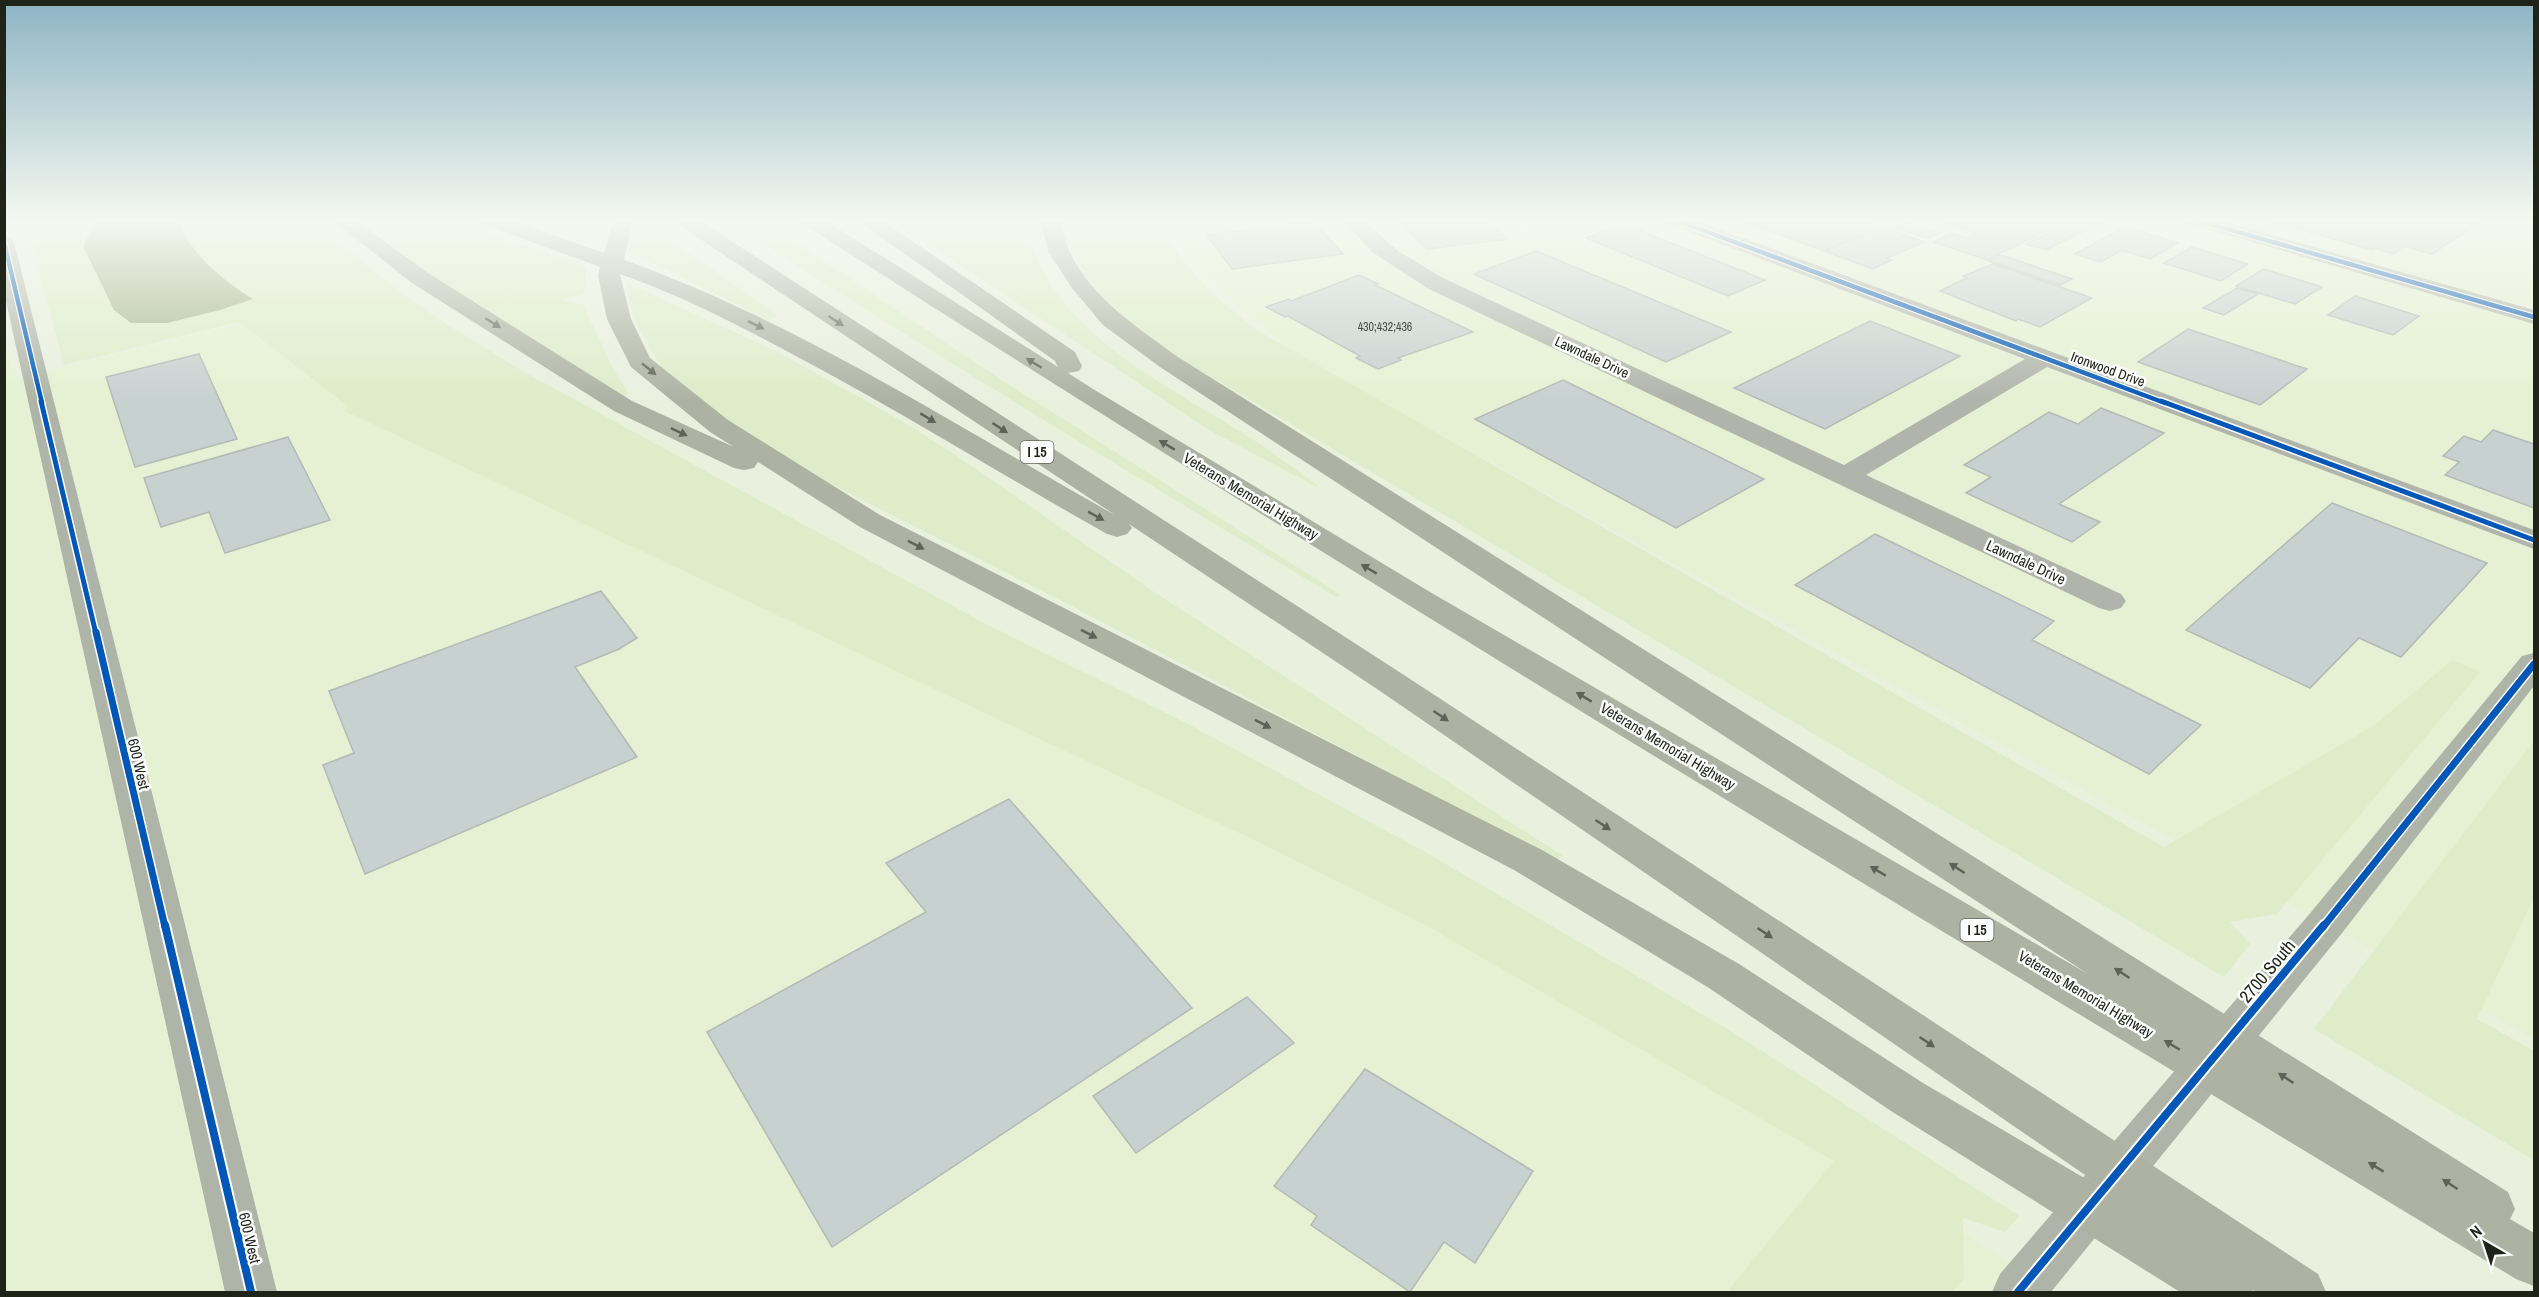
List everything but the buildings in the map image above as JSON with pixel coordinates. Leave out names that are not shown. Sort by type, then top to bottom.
[{"type":"highway","points":[[422,280],[623,406],[870,521],[1528,860],[1724,976],[1908,1097],[2227,1293]]},
{"type":"highway","points":[[610,280],[619,319],[640,362],[711,419],[870,521]]},
{"type":"highway","points":[[653,280],[718,307],[887,394],[1015,471],[1392,683]]},
{"type":"highway","name":"I 15","points":[[775,280],[1392,683],[2300,1293]]},
{"type":"highway","name":"Veterans Memorial Highway","points":[[904,280],[1084,394],[1419,599],[2535,1261]]},
{"type":"highway","points":[[954,280],[1066,357],[1084,394]]},
{"type":"highway","points":[[1078,280],[1111,320],[1168,362],[2535,1238]]},
{"type":"street","name":"600 West","points":[[13,280],[250,1293]]},
{"type":"street","name":"Lawndale Drive","points":[[1429,280],[2110,601]]},
{"type":"street","name":"Ironwood Drive","points":[[1835,280],[2535,540]]},
{"type":"street","points":[[2404,280],[2535,317]]},
{"type":"street","points":[[1845,477],[2044,358]]},
{"type":"street","name":"2700 South","points":[[2018,1293],[2327,922],[2535,664]]},
{"type":"shaded area","points":[[41,280],[384,280],[446,324],[526,373],[984,623],[1188,724],[1427,853],[1734,1033],[2019,1216],[2005,1232],[1963,1218],[1964,1279],[1952,1292],[1727,1292],[1834,1161],[1424,924],[1252,839],[343,410],[349,407],[239,322],[64,365]]},
{"type":"shaded area","points":[[99,280],[226,280],[253,299],[167,323],[131,323],[114,310]]},
{"type":"shaded area","points":[[435,280],[585,280],[584,294],[563,300],[585,305],[590,325],[593,325],[612,367],[629,394],[618,397],[529,345]]},
{"type":"shaded area","points":[[686,280],[727,280],[778,316],[769,320]]},
{"type":"shaded area","points":[[819,280],[851,280],[1003,381],[1341,595],[1336,597]]},
{"type":"shaded area","points":[[982,280],[1049,280],[1056,292],[1081,321],[1111,348],[1178,394],[1255,441],[1317,485],[1209,430]]},
{"type":"shaded area","points":[[1089,280],[1200,280],[1229,308],[1258,331],[2164,847],[2375,725],[2452,660],[2480,672],[2277,914],[2230,922],[2250,944],[2224,977],[1164,349],[1114,308]]},
{"type":"shaded area","points":[[1208,280],[2534,280],[2534,1039],[1293,353]]},
{"type":"shaded area","points":[[627,283],[776,351],[900,420],[957,456],[1160,596],[1563,856],[1552,863],[1463,811],[1062,601],[760,448],[681,388],[662,368],[639,329],[630,304]]},
{"type":"shaded area","points":[[285,313],[1411,872],[2055,1292],[5,1292],[4,338],[14,379]]},
{"type":"shaded area","points":[[2534,741],[2534,897],[2477,1019],[2534,1051],[2534,1160],[2314,1029]]},
{"type":"cycle path","points":[[13,280],[251,1292]]},
{"type":"cycle path","points":[[1835,280],[2534,540]]},
{"type":"cycle path","points":[[2404,280],[2534,317]]},
{"type":"cycle path","points":[[2018,1292],[2327,922],[2534,664]]}]
